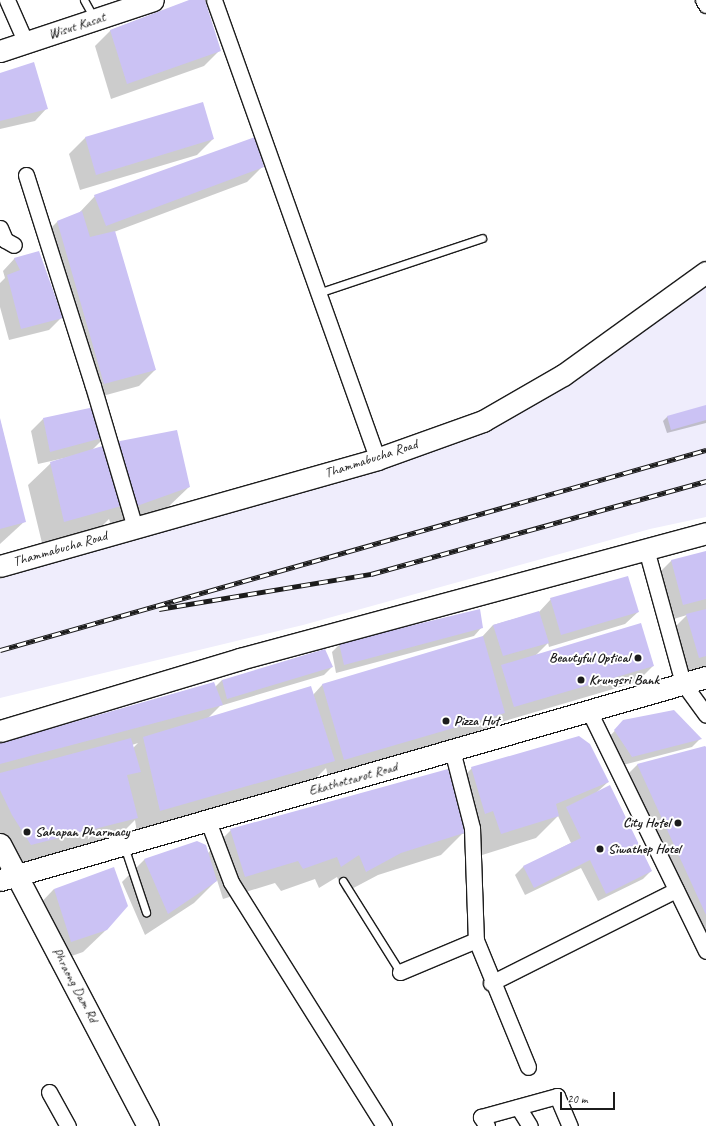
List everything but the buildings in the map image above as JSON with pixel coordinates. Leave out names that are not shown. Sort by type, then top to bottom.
[{"type":"main road","name":"Wisut Kasat","points":[[0,52],[153,0]]},
{"type":"main road","name":"Thammabucha Road","points":[[0,566],[377,459],[483,421],[563,375],[706,272]]},
{"type":"main road","points":[[0,731],[240,659],[706,533]]},
{"type":"main road","name":"Ekathotsarot Road","points":[[9,878],[706,677]]},
{"type":"main road","name":"Phraong Dam Rd","points":[[0,844],[9,878],[148,1126]]},
{"type":"street","points":[[7,0],[26,43]]},
{"type":"street","points":[[214,0],[377,459]]},
{"type":"street","points":[[703,0],[706,5]]},
{"type":"street","points":[[26,175],[93,386],[135,528]]},
{"type":"street","points":[[0,228],[5,240],[14,244]]},
{"type":"street","points":[[646,549],[683,683],[706,715]]},
{"type":"street","points":[[589,711],[706,951]]},
{"type":"street","points":[[452,750],[472,828],[476,940],[491,983],[528,1067]]},
{"type":"street","points":[[208,820],[231,882],[384,1126]]},
{"type":"street","points":[[491,983],[676,890]]},
{"type":"street","points":[[400,972],[476,940]]},
{"type":"street","points":[[49,1092],[68,1126]]},
{"type":"street","points":[[487,1126],[481,1117],[557,1096],[570,1126]]},
{"type":"street","points":[[518,1107],[530,1126]]},
{"type":"lane","points":[[84,0],[95,20]]},
{"type":"lane","points":[[318,293],[482,238]]},
{"type":"lane","points":[[124,845],[146,912]]},
{"type":"lane","points":[[343,881],[400,972]]},
{"type":"shaded area","points":[[706,286],[706,517],[650,529],[303,625],[0,698],[0,579],[499,421],[598,363],[679,301]]},
{"type":"railway","points":[[0,650],[706,450]]},
{"type":"railway","points":[[159,609],[371,574],[706,481]]},
{"type":"place","name":"Beautyful Optical","points":[[638,658]]},
{"type":"place","name":"Krungsri Bank","points":[[581,680]]},
{"type":"place","name":"Pizza Hut","points":[[446,721]]},
{"type":"place","name":"City Hotel","points":[[678,823]]},
{"type":"place","name":"Sahapan Pharmacy","points":[[27,832]]},
{"type":"place","name":"Siwathep Hotel","points":[[600,849]]}]
